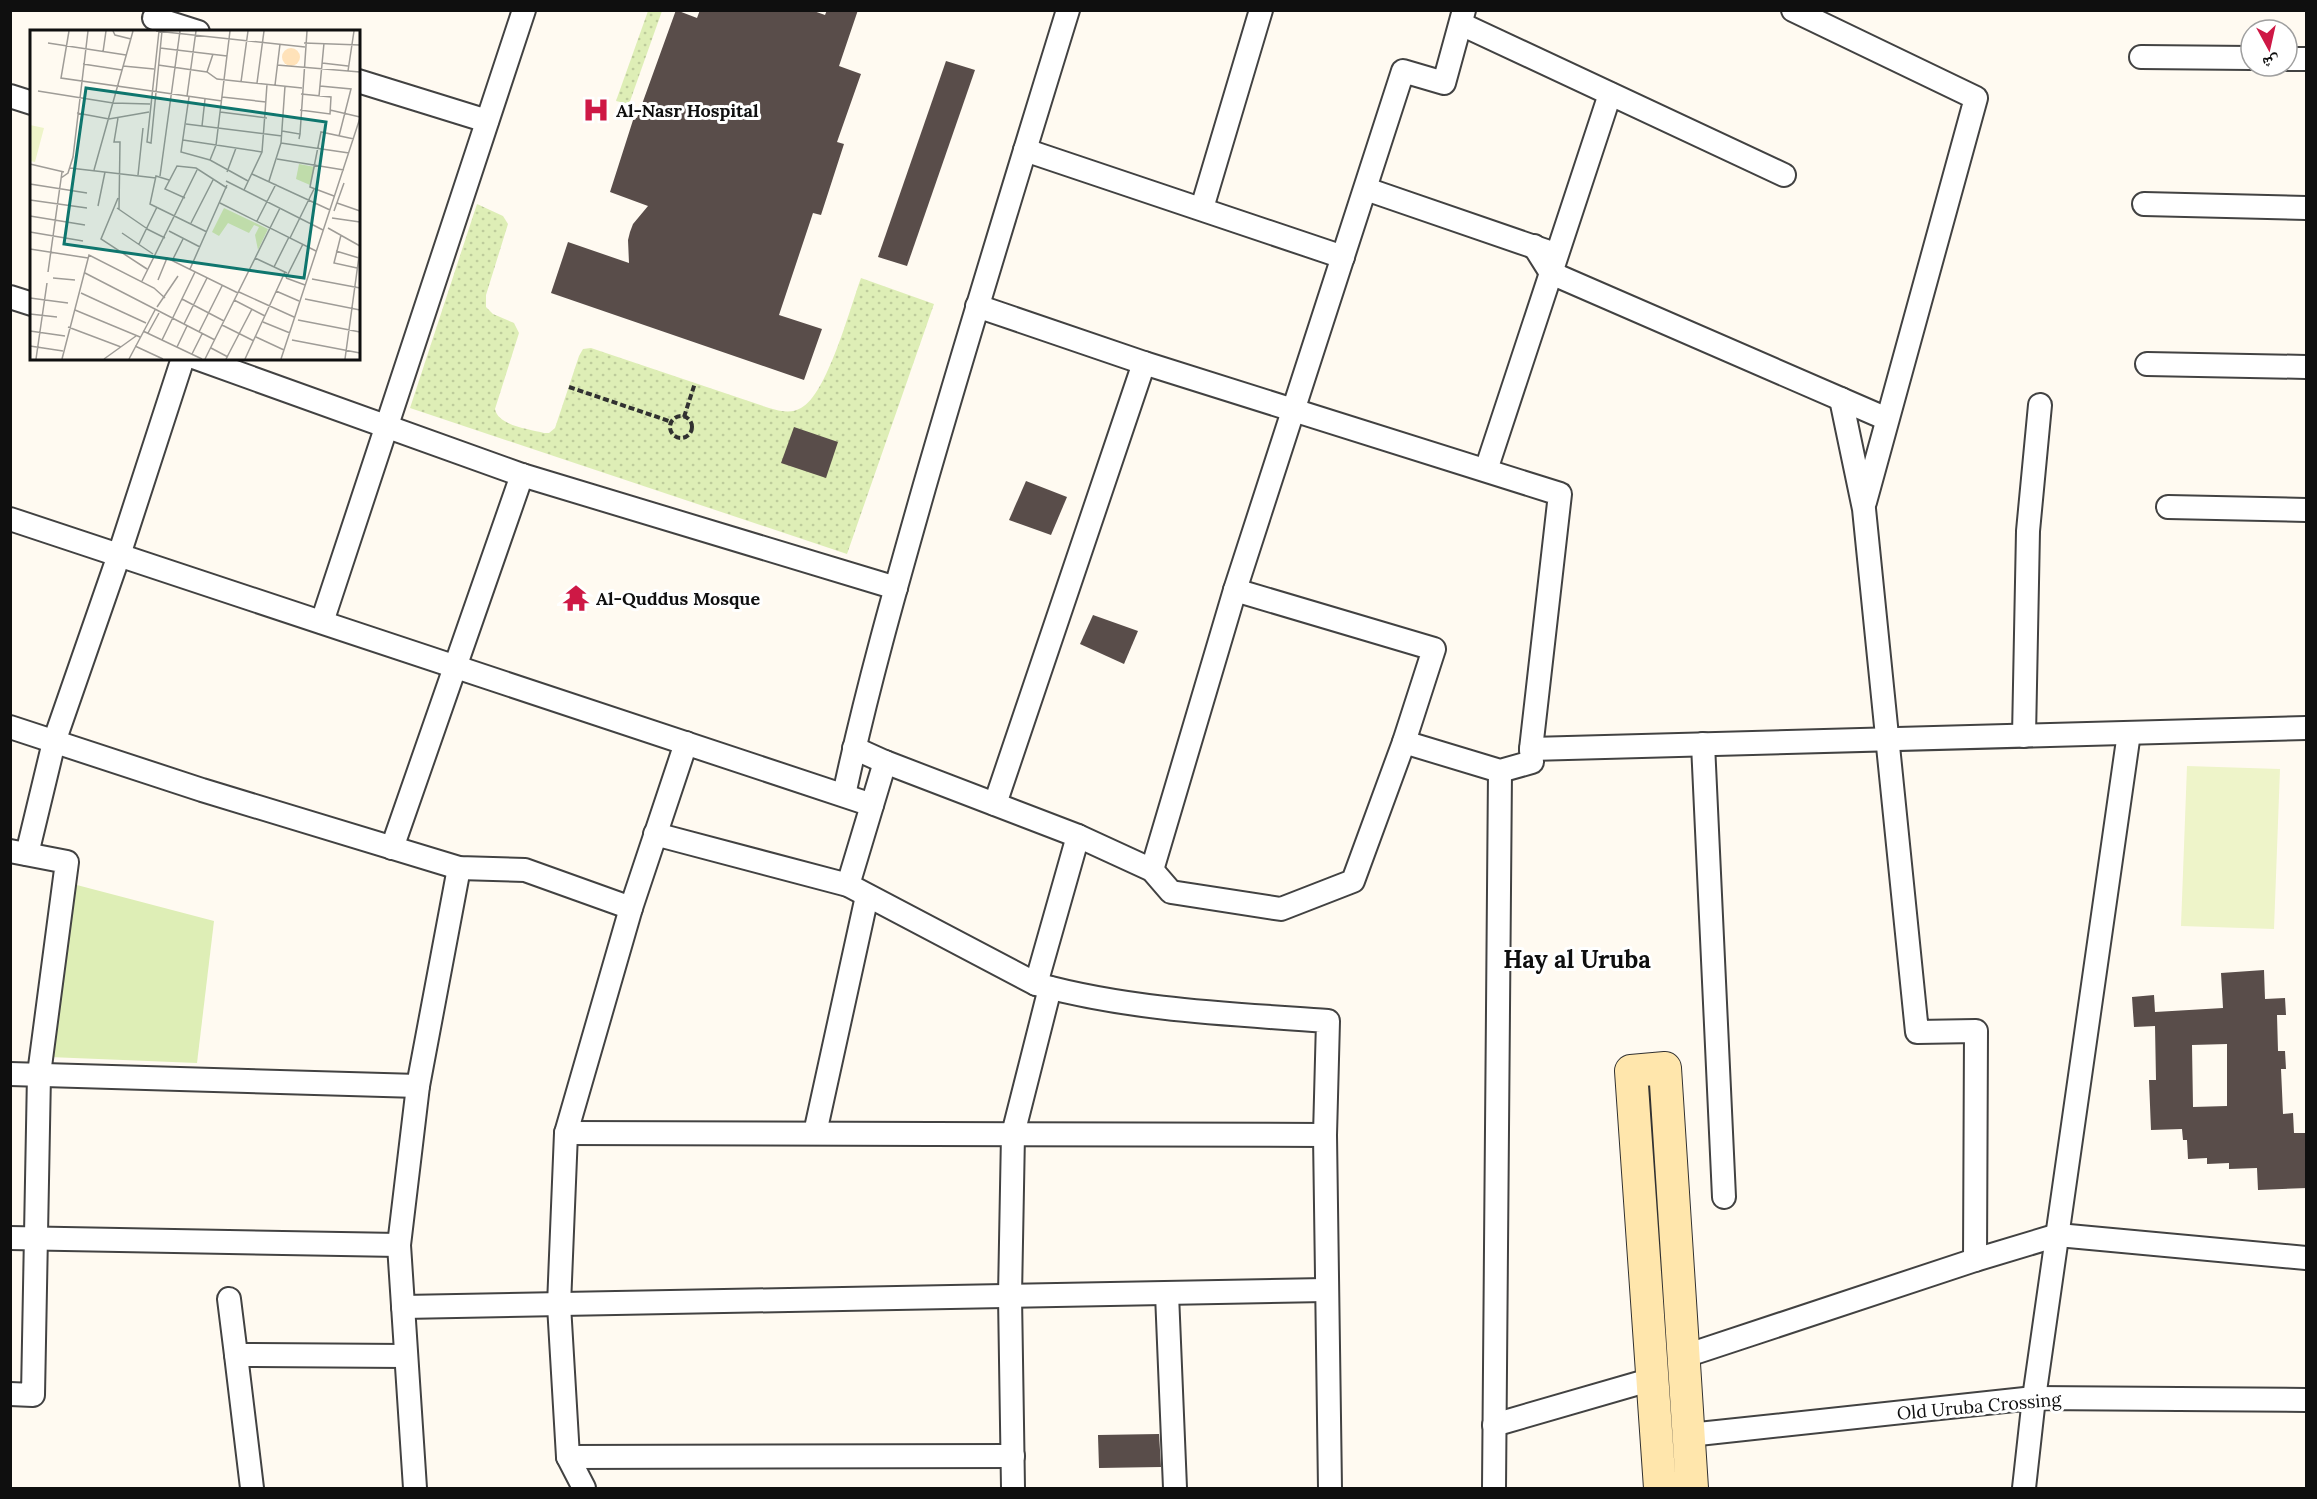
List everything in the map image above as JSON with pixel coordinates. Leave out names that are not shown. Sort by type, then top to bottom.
[{"type":"street","points":[[322,622],[524,10]]},
{"type":"street","points":[[844,795],[896,588],[976,306],[1068,10]]},
{"type":"street","points":[[1202,208],[1261,10]]},
{"type":"street","points":[[1792,10],[1976,98],[1864,509]]},
{"type":"street","points":[[1152,870],[1235,590],[1403,71],[1444,83],[1463,17],[1610,94],[1784,175]]},
{"type":"street","points":[[153,20],[192,23]]},
{"type":"street","points":[[2141,57],[2239,58]]},
{"type":"street","points":[[360,82],[487,122]]},
{"type":"street","points":[[1486,470],[1610,94]]},
{"type":"street","points":[[10,96],[30,102]]},
{"type":"street","points":[[1025,150],[1343,257]]},
{"type":"street","points":[[1366,189],[1533,246],[1554,264],[1887,419]]},
{"type":"street","points":[[2144,204],[2307,208]]},
{"type":"street","points":[[10,297],[30,303]]},
{"type":"street","points":[[976,306],[1144,363],[1560,494],[1531,749],[1532,762],[1500,771],[1404,742]]},
{"type":"street","points":[[10,1394],[33,1395],[34,1238],[39,1074],[67,862],[19,853],[54,742],[119,555],[195,360]]},
{"type":"street","points":[[198,360],[522,475],[896,588]]},
{"type":"street","points":[[995,804],[1144,363]]},
{"type":"street","points":[[2148,364],[2307,367]]},
{"type":"street","points":[[1841,399],[1864,509],[1917,1032],[1976,1031],[1975,1260]]},
{"type":"street","points":[[2024,736],[2028,531],[2040,405]]},
{"type":"street","points":[[392,848],[522,475]]},
{"type":"street","points":[[2168,507],[2307,510]]},
{"type":"street","points":[[10,519],[872,805]]},
{"type":"street","points":[[854,748],[1078,836],[1152,870],[1171,892],[1281,909],[1353,881],[1404,742],[1434,649],[1235,590]]},
{"type":"street","points":[[10,727],[202,790],[459,868],[525,870],[631,908]]},
{"type":"street","points":[[1531,749],[2307,728]]},
{"type":"street","points":[[2024,1488],[2034,1398],[2129,733]]},
{"type":"street","points":[[584,1488],[568,1457],[559,1305],[566,1133],[631,908],[686,743]]},
{"type":"street","points":[[1703,744],[1724,1197]]},
{"type":"street","points":[[815,1133],[872,805],[885,762]]},
{"type":"street","points":[[1494,1488],[1500,771]]},
{"type":"street","points":[[655,834],[857,890],[1043,986],[1121,1002],[1195,1011],[1328,1021],[1324,1135],[1330,1488]]},
{"type":"street","points":[[1013,1488],[1010,1296],[1013,1134],[1043,986],[1078,836]]},
{"type":"street","points":[[415,1488],[399,1245],[418,1086],[459,868]]},
{"type":"street","points":[[1660,1488],[1631,1071],[1665,1068],[1692,1488]]},
{"type":"street","points":[[10,1074],[418,1086]]},
{"type":"street","points":[[566,1133],[1324,1135]]},
{"type":"street","points":[[1685,1356],[1975,1260],[2058,1235],[2307,1257]]},
{"type":"street","points":[[10,1238],[399,1245]]},
{"type":"street","points":[[403,1307],[1325,1290]]},
{"type":"street","points":[[1167,1294],[1175,1488]]},
{"type":"street","points":[[229,1299],[252,1488]]},
{"type":"street","points":[[236,1354],[406,1356]]},
{"type":"street","points":[[1494,1425],[1653,1379]]},
{"type":"street","name":"Old Uruba Crossing","points":[[1689,1435],[2034,1398],[2307,1400]]},
{"type":"street","points":[[568,1457],[1013,1456]]},
{"type":"street","points":[[591,1457],[592,1488]]},
{"type":"path","points":[[684,417],[695,383]]},
{"type":"path","points":[[568,387],[672,422]]},
{"type":"path","points":[[677,417],[684,417],[690,421],[692,427],[688,436],[681,438],[674,436],[671,430],[672,422],[677,417]]},
{"type":"green space","points":[[648,11],[662,11],[629,104],[616,101]]},
{"type":"green space","points":[[477,204],[503,216],[508,224],[486,295],[486,307],[493,314],[514,323],[519,333],[495,409],[497,415],[508,423],[544,433],[549,433],[555,428],[583,349],[591,348],[769,408],[793,411],[811,400],[829,369],[861,278],[934,304],[847,554],[410,408]]},
{"type":"green space","points":[[2187,766],[2280,769],[2274,929],[2181,926]]},
{"type":"green space","points":[[73,884],[214,921],[197,1063],[49,1057]]},
{"type":"building","points":[[676,10],[697,18],[700,10],[811,10],[825,15],[827,10],[858,10],[839,66],[861,74],[837,142],[844,144],[821,215],[813,213],[779,315],[822,329],[804,380],[551,293],[568,242],[629,263],[630,232],[633,224],[648,206],[610,192],[634,117],[637,118]]},
{"type":"building","points":[[946,61],[975,70],[907,266],[878,257]]},
{"type":"building","points":[[794,427],[838,442],[826,478],[781,463]]},
{"type":"building","points":[[1026,481],[1067,497],[1051,535],[1009,520]]},
{"type":"building","points":[[1093,615],[1138,631],[1124,664],[1080,644]]},
{"type":"building","points":[[2264,970],[2265,999],[2285,998],[2286,1015],[2277,1015],[2278,1051],[2285,1051],[2286,1069],[2281,1069],[2283,1114],[2293,1113],[2294,1133],[2307,1133],[2307,1188],[2258,1190],[2257,1168],[2229,1169],[2229,1163],[2207,1164],[2207,1158],[2188,1159],[2187,1140],[2183,1140],[2182,1129],[2151,1130],[2149,1080],[2156,1080],[2155,1026],[2134,1027],[2132,997],[2154,995],[2155,1012],[2223,1008],[2221,973]],"holes":[[[2227,1044],[2227,1106],[2193,1107],[2192,1045]]]},
{"type":"building","points":[[1159,1434],[1161,1467],[1099,1468],[1098,1435]]},
{"type":"place","name":"Al-Nasr Hospital","points":[[596,110]]},
{"type":"place","name":"Al-Quddus Mosque","points":[[576,598]]},
{"type":"district","name":"Hay al Uruba","points":[[1577,959]]}]
